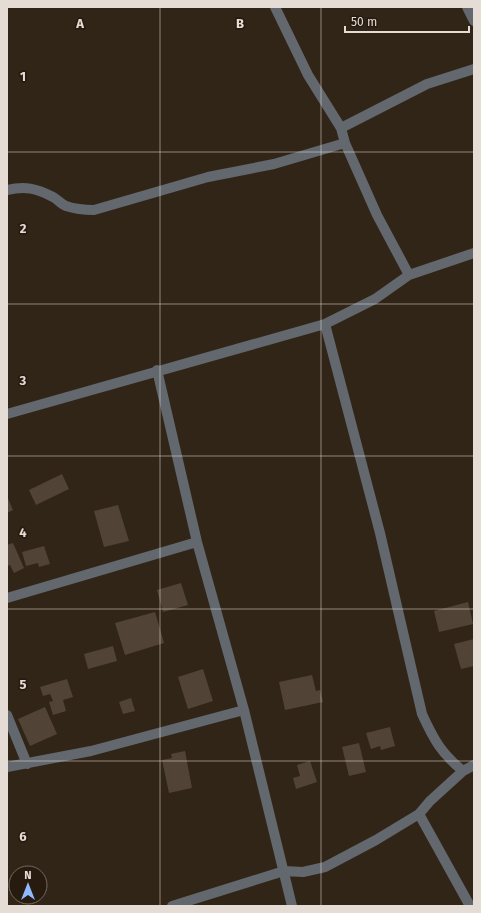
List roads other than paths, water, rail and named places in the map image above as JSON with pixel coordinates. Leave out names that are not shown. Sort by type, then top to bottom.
[{"type":"street","points":[[275,7],[308,75],[341,128],[345,143],[377,215],[409,274]]},
{"type":"street","points":[[466,7],[474,21]]},
{"type":"street","points":[[341,128],[427,84],[474,69]]},
{"type":"street","points":[[7,190],[20,187],[32,188],[53,197],[65,206],[81,210],[94,210],[208,177],[274,164],[345,143]]},
{"type":"street","points":[[7,414],[157,370],[325,324],[375,299],[409,274],[474,253]]},
{"type":"street","points":[[325,324],[376,518],[422,714],[432,735],[446,757],[463,771]]},
{"type":"street","points":[[157,370],[197,542],[244,710],[284,872],[290,905]]},
{"type":"street","points":[[7,598],[197,542]]},
{"type":"street","points":[[7,767],[91,751],[244,710]]},
{"type":"street","points":[[7,715],[27,764]]},
{"type":"street","points":[[172,906],[284,872],[303,872],[325,867],[376,840],[419,814],[430,801],[463,771],[474,765]]},
{"type":"street","points":[[419,814],[470,906]]}]
